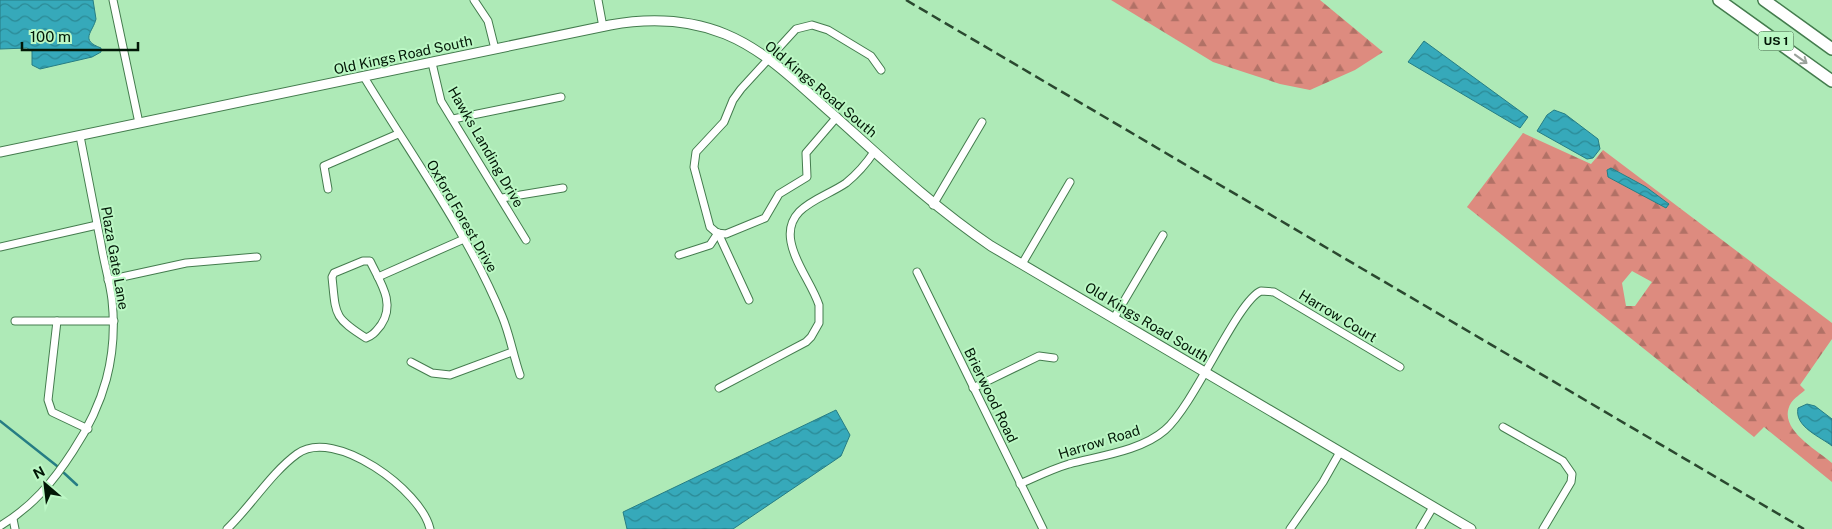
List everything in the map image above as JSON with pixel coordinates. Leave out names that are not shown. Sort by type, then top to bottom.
[{"type":"main road","name":"US 1","points":[[1719,0],[1832,81]]},
{"type":"main road","name":"US 1","points":[[1764,0],[1832,49]]},
{"type":"street","points":[[113,0],[139,123]]},
{"type":"street","points":[[474,0],[488,21],[495,49]]},
{"type":"street","points":[[598,0],[603,26]]},
{"type":"street","name":"Old Kings Road South","points":[[0,152],[364,78],[603,26],[639,21],[679,22],[727,35],[768,59],[958,224],[1022,264],[1471,529]]},
{"type":"street","points":[[749,300],[718,233],[710,227],[694,167],[696,152],[720,126],[737,94],[796,29],[812,25],[828,30],[871,56],[881,70]]},
{"type":"street","name":"Hawks Landing Drive","points":[[432,63],[441,101],[526,240]]},
{"type":"street","name":"Oxford Forest Drive","points":[[364,78],[464,239],[503,318],[520,375]]},
{"type":"street","points":[[453,119],[561,97]]},
{"type":"street","points":[[718,233],[726,234],[765,218],[779,194],[803,181],[808,172],[806,153],[836,118]]},
{"type":"street","points":[[933,204],[982,122]]},
{"type":"street","points":[[328,189],[324,166],[398,134]]},
{"type":"street","name":"Plaza Gate Lane","points":[[0,525],[13,519],[42,495],[61,471],[88,429],[98,409],[112,357],[114,321],[108,280],[80,136]]},
{"type":"street","points":[[719,388],[806,342],[817,329],[821,315],[819,305],[793,250],[790,237],[793,220],[807,204],[853,177],[874,152]]},
{"type":"street","points":[[1022,264],[1070,182]]},
{"type":"street","points":[[502,198],[563,188]]},
{"type":"street","points":[[0,247],[97,226]]},
{"type":"street","points":[[679,254],[710,245],[718,233]]},
{"type":"street","points":[[1114,318],[1163,235]]},
{"type":"street","points":[[378,277],[464,239]]},
{"type":"street","points":[[108,280],[186,263],[257,257]]},
{"type":"street","points":[[362,261],[370,261],[378,277],[389,304],[386,316],[374,334],[366,338],[341,322],[337,314],[332,277],[334,273],[362,261]]},
{"type":"street","name":"Brierwood Road","points":[[917,272],[1043,529]]},
{"type":"street","name":"Harrow Court","points":[[1261,291],[1274,292],[1400,368]]},
{"type":"street","name":"Harrow Road","points":[[1020,484],[1050,470],[1112,454],[1152,439],[1165,430],[1181,412],[1249,300],[1261,291]]},
{"type":"street","points":[[15,321],[114,321]]},
{"type":"street","points":[[57,321],[48,400],[49,406],[52,412],[88,429]]},
{"type":"street","points":[[411,362],[440,376],[450,375],[512,352]]},
{"type":"street","points":[[973,388],[1039,356],[1054,358]]},
{"type":"street","points":[[1503,427],[1563,462],[1572,474],[1571,482],[1543,529]]},
{"type":"street","points":[[227,529],[298,453],[318,446],[340,450],[390,478],[422,510],[430,529]]},
{"type":"street","points":[[1290,529],[1323,482],[1340,452]]},
{"type":"street","points":[[1420,529],[1433,506]]},
{"type":"street","points":[[13,519],[15,529]]},
{"type":"green space","points":[[1111,0],[1320,0],[1383,52],[1355,70],[1310,90],[1280,84],[1213,62]]},
{"type":"green space","points":[[1523,133],[1591,164],[1603,150],[1832,323],[1832,339],[1800,385],[1805,390],[1792,401],[1788,412],[1789,421],[1793,429],[1832,463],[1832,482],[1764,427],[1754,437],[1467,207]],"holes":[[[1611,168],[1646,187],[1669,204],[1666,208],[1608,177],[1607,170]],[[1632,271],[1652,282],[1635,306],[1626,306],[1622,283]]]},
{"type":"water","points":[[0,0],[93,0],[96,19],[89,39],[94,45],[101,48],[101,52],[92,57],[40,69],[32,65],[32,51],[27,48],[0,49]]},
{"type":"water","points":[[1424,41],[1528,117],[1520,128],[1408,62]]},
{"type":"water","points":[[1554,110],[1565,114],[1598,139],[1600,149],[1593,158],[1587,159],[1537,131],[1547,115]]},
{"type":"water","points":[[1611,168],[1646,187],[1669,204],[1666,208],[1608,177],[1607,170]]},
{"type":"water","points":[[1807,404],[1815,406],[1832,419],[1832,446],[1809,431],[1800,421],[1798,408]]},
{"type":"water","points":[[836,410],[850,435],[841,456],[733,529],[627,529],[623,512]]},
{"type":"waterway","points":[[0,421],[57,466]]},
{"type":"waterway","points":[[64,473],[77,485]]},
{"type":"railway","points":[[906,0],[1804,529]]}]
